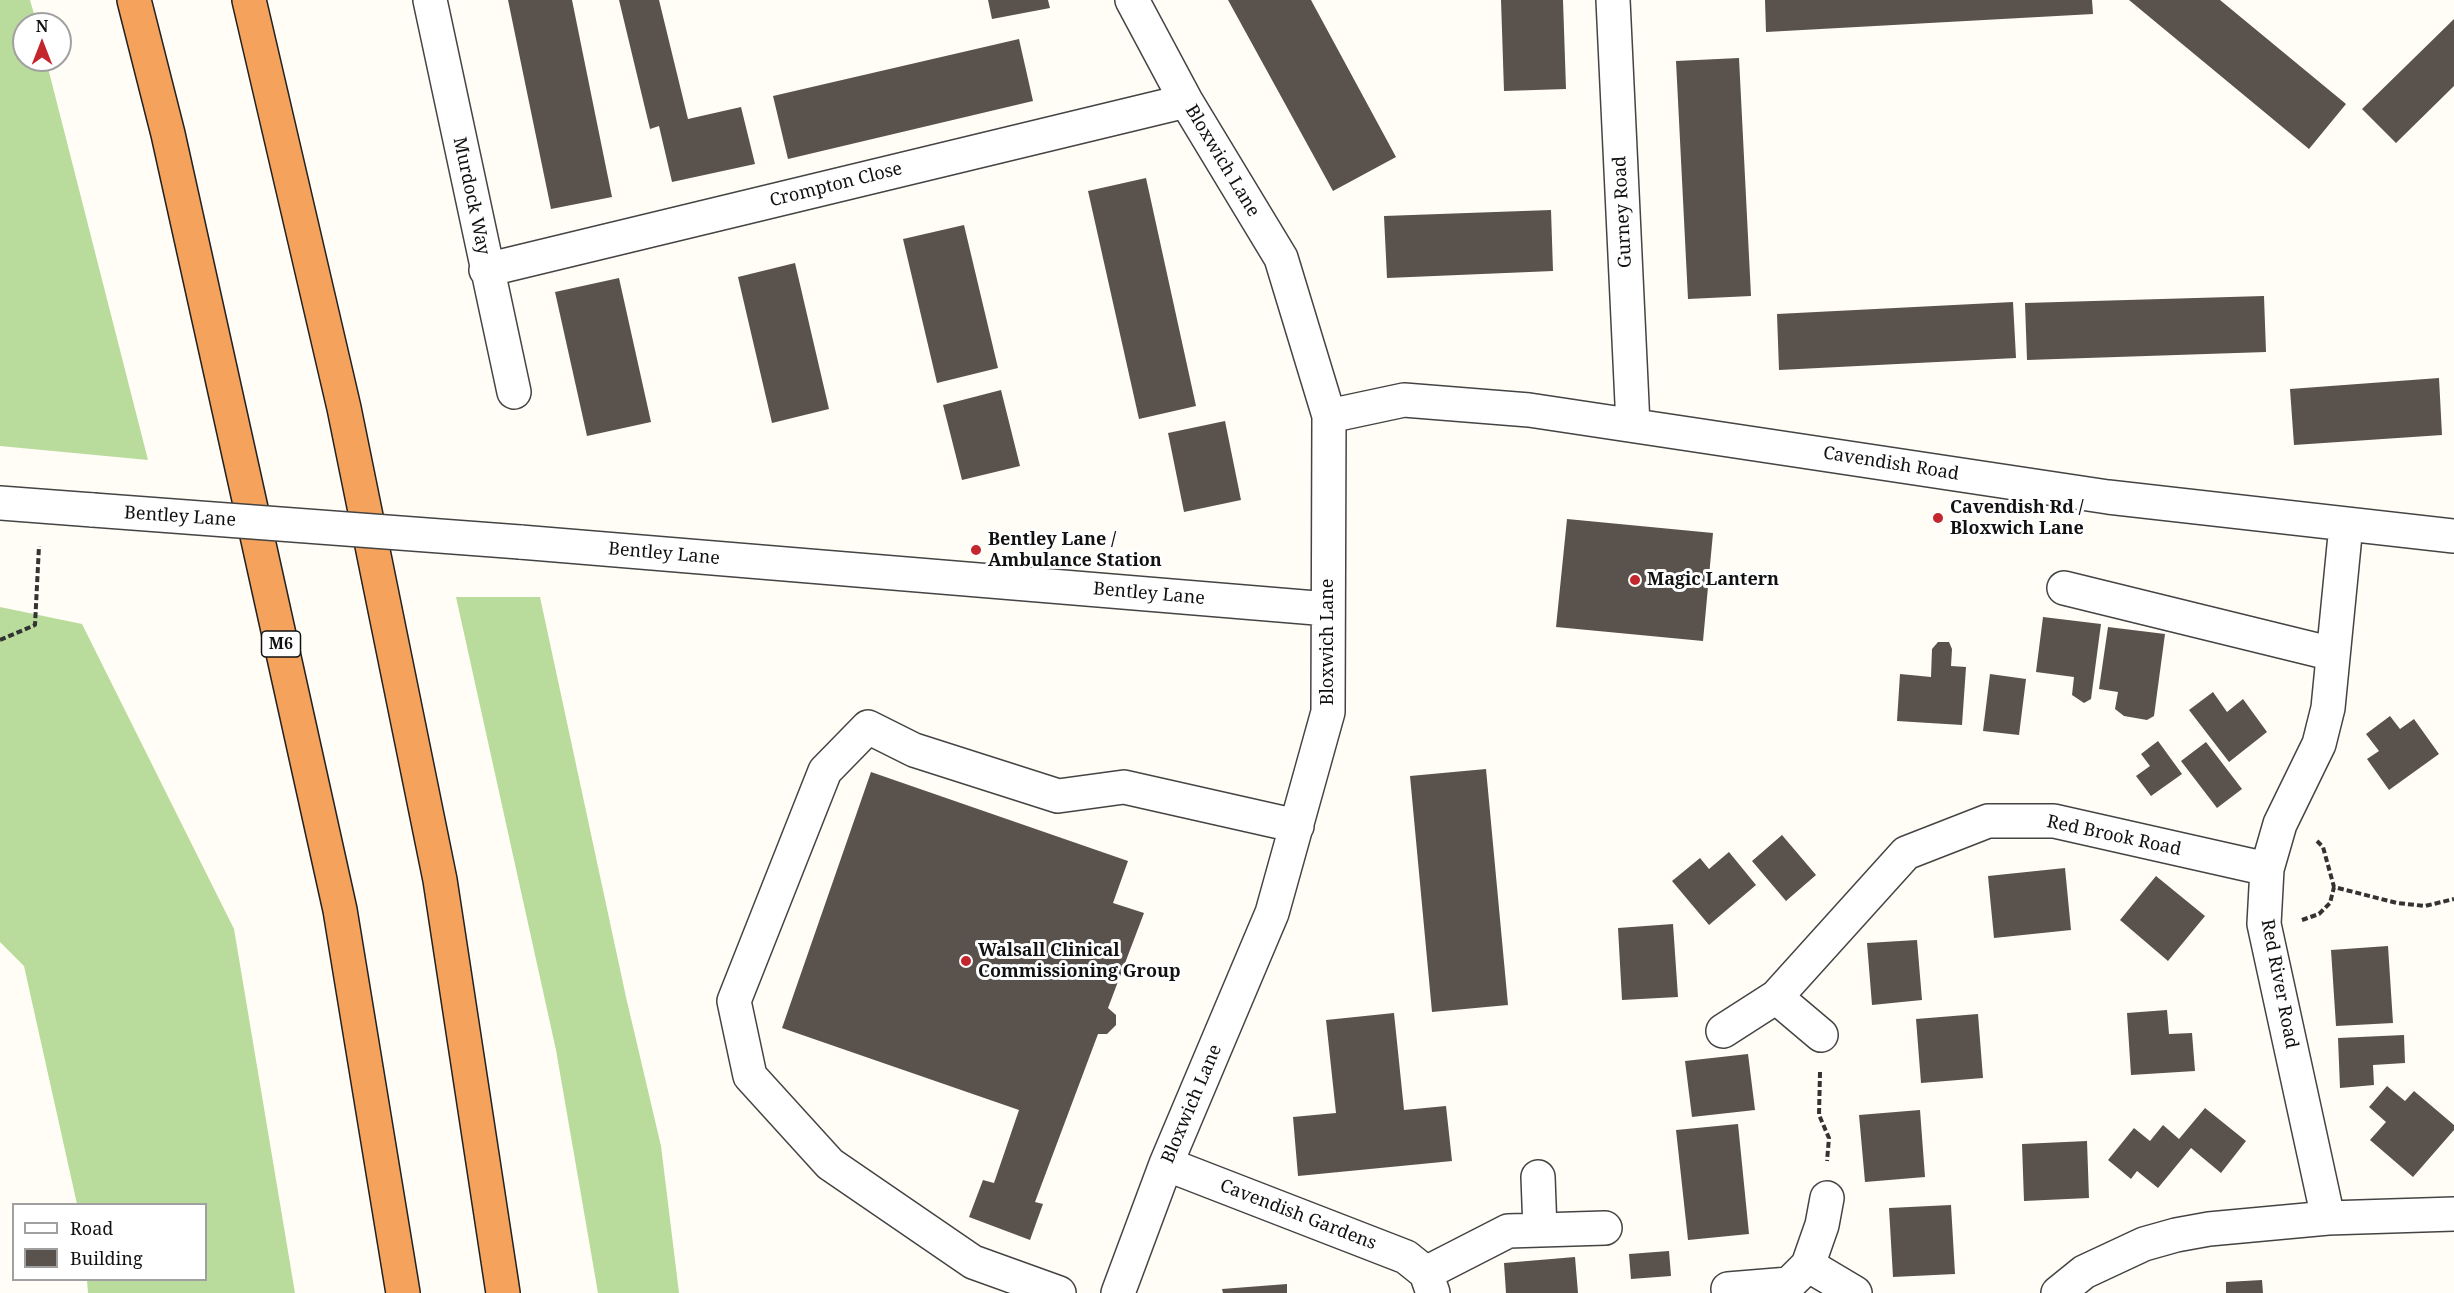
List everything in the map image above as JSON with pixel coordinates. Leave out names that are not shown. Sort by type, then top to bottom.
[{"type":"highway","name":"M6","points":[[134,0],[168,134],[340,910],[403,1293]]},
{"type":"highway","points":[[249,0],[344,408],[437,868],[503,1293]]},
{"type":"street","name":"Murdock Way","points":[[430,0],[486,270],[514,392]]},
{"type":"street","name":"Bloxwich Lane","points":[[1118,1293],[1166,1164],[1272,913],[1328,712],[1329,416],[1281,258],[1185,101],[1132,0]]},
{"type":"street","name":"Gurney Road","points":[[1613,0],[1633,425]]},
{"type":"street","name":"Crompton Close","points":[[486,270],[1185,101]]},
{"type":"street","name":"Cavendish Road","points":[[1329,416],[1404,400],[1529,410],[2108,497],[2454,536]]},
{"type":"street","name":"Bentley Lane","points":[[0,503],[520,542],[1328,609]]},
{"type":"street","name":"Red River Road","points":[[2328,1218],[2264,924],[2267,869],[2280,824],[2319,744],[2328,708],[2346,525]]},
{"type":"street","points":[[2064,588],[2333,654]]},
{"type":"street","points":[[1059,1293],[973,1262],[830,1164],[750,1076],[734,1001],[825,771],[868,727],[914,750],[1058,796],[1124,787],[1297,826]]},
{"type":"street","name":"Red Brook Road","points":[[1722,1031],[1776,997],[1906,853],[1988,821],[2054,821],[2267,869]]},
{"type":"street","points":[[1776,997],[1821,1035]]},
{"type":"street","name":"Cavendish Gardens","points":[[1166,1164],[1406,1257],[1430,1283],[1508,1231],[1605,1228]]},
{"type":"street","points":[[1538,1178],[1540,1230]]},
{"type":"street","points":[[1728,1289],[1789,1284],[1808,1265],[1822,1225],[1827,1198]]},
{"type":"street","points":[[2058,1293],[2084,1272],[2144,1244],[2176,1234],[2328,1218],[2454,1214]]},
{"type":"street","points":[[1808,1265],[1855,1293]]},
{"type":"path","points":[[0,640],[35,625],[41,506]]},
{"type":"path","points":[[2280,824],[2313,837],[2323,847],[2334,887],[2407,904],[2426,906],[2454,899]]},
{"type":"path","points":[[1821,1035],[1819,1115],[1829,1138],[1826,1169],[1827,1198]]},
{"type":"green space","points":[[0,0],[30,0],[34,12],[12,12],[12,72],[49,72],[148,460],[0,446]]},
{"type":"green space","points":[[456,597],[540,597],[626,997],[661,1146],[679,1293],[598,1293],[556,1050]]},
{"type":"green space","points":[[0,607],[82,624],[234,929],[295,1293],[88,1293],[87,1281],[207,1281],[207,1203],[77,1203],[24,966],[0,942]]},
{"type":"building","points":[[508,0],[572,0],[612,197],[551,209]]},
{"type":"building","points":[[619,0],[659,0],[688,119],[741,107],[755,164],[672,182],[659,126],[650,129]]},
{"type":"building","points":[[988,0],[1048,0],[1050,8],[992,19]]},
{"type":"building","points":[[1228,0],[1311,0],[1396,157],[1333,191]]},
{"type":"building","points":[[1501,0],[1563,0],[1566,89],[1504,91]]},
{"type":"building","points":[[1765,0],[2092,0],[2093,14],[1766,32]]},
{"type":"building","points":[[2129,0],[2220,0],[2346,104],[2309,149]]},
{"type":"building","points":[[2454,19],[2454,86],[2396,143],[2362,109]]},
{"type":"building","points":[[1019,39],[1033,101],[788,159],[773,96]]},
{"type":"building","points":[[1739,58],[1751,296],[1688,299],[1676,61]]},
{"type":"building","points":[[1146,178],[1196,406],[1139,419],[1088,191]]},
{"type":"building","points":[[1551,210],[1553,271],[1387,278],[1384,216]]},
{"type":"building","points":[[964,225],[998,368],[937,383],[903,239]]},
{"type":"building","points":[[795,263],[829,409],[772,423],[738,277]]},
{"type":"building","points":[[619,278],[651,422],[587,436],[555,292]]},
{"type":"building","points":[[2264,296],[2266,352],[2027,360],[2025,303]]},
{"type":"building","points":[[2013,302],[2016,358],[1779,370],[1777,314]]},
{"type":"building","points":[[2439,378],[2442,435],[2294,445],[2290,389]]},
{"type":"building","points":[[1001,390],[1020,466],[962,480],[943,405]]},
{"type":"building","points":[[1225,421],[1241,500],[1184,512],[1168,433]]},
{"type":"building","name":"Magic Lantern","points":[[1567,519],[1713,533],[1703,641],[1556,627]]},
{"type":"building","points":[[2043,617],[2101,624],[2091,699],[2084,703],[2072,695],[2074,677],[2036,672]]},
{"type":"building","points":[[2108,627],[2165,634],[2154,716],[2147,720],[2124,716],[2115,709],[2118,692],[2099,689]]},
{"type":"building","points":[[1938,642],[1949,642],[1952,649],[1951,666],[1966,667],[1962,725],[1897,721],[1900,674],[1931,677],[1932,649]]},
{"type":"building","points":[[1990,674],[2026,679],[2019,735],[1983,731]]},
{"type":"building","points":[[2213,692],[2227,712],[2243,699],[2267,732],[2229,762],[2189,710]]},
{"type":"building","points":[[2390,716],[2400,729],[2414,719],[2439,754],[2389,790],[2367,759],[2379,751],[2366,734]]},
{"type":"building","points":[[2158,741],[2182,774],[2151,796],[2136,776],[2150,766],[2141,754]]},
{"type":"building","points":[[2206,742],[2242,789],[2217,808],[2181,761]]},
{"type":"building","points":[[1486,769],[1508,1005],[1432,1012],[1410,776]]},
{"type":"building","name":"Walsall Clinical Commissioning Group","points":[[871,772],[1128,861],[1113,903],[1144,913],[1108,1008],[1116,1015],[1116,1025],[1107,1034],[1098,1034],[1035,1202],[1043,1204],[1030,1240],[969,1217],[983,1180],[994,1183],[1019,1110],[782,1028]]},
{"type":"building","points":[[1782,835],[1816,875],[1786,901],[1752,861]]},
{"type":"building","points":[[1729,852],[1756,885],[1709,925],[1672,881],[1700,858],[1709,869]]},
{"type":"building","points":[[2065,868],[2071,930],[1994,938],[1988,876]]},
{"type":"building","points":[[2156,876],[2205,916],[2168,961],[2120,920]]},
{"type":"building","points":[[1673,924],[1678,997],[1622,1000],[1618,928]]},
{"type":"building","points":[[1917,940],[1922,1000],[1872,1005],[1867,943]]},
{"type":"building","points":[[2388,946],[2393,1023],[2336,1026],[2331,950]]},
{"type":"building","points":[[2167,1010],[2169,1034],[2192,1033],[2195,1071],[2131,1075],[2127,1013]]},
{"type":"building","points":[[1394,1013],[1404,1110],[1446,1106],[1452,1161],[1298,1176],[1293,1117],[1336,1113],[1326,1020]]},
{"type":"building","points":[[1978,1014],[1983,1078],[1921,1083],[1916,1019]]},
{"type":"building","points":[[2404,1035],[2405,1063],[2373,1065],[2374,1085],[2340,1088],[2338,1038]]},
{"type":"building","points":[[1748,1054],[1755,1110],[1692,1117],[1685,1061]]},
{"type":"building","points":[[2387,1086],[2405,1101],[2414,1091],[2454,1125],[2454,1130],[2413,1177],[2370,1140],[2386,1122],[2369,1107]]},
{"type":"building","points":[[2205,1108],[2246,1141],[2221,1173],[2191,1148],[2158,1188],[2137,1171],[2131,1179],[2108,1160],[2134,1128],[2150,1141],[2163,1125],[2179,1139]]},
{"type":"building","points":[[1920,1110],[1925,1177],[1865,1182],[1859,1115]]},
{"type":"building","points":[[1738,1124],[1749,1234],[1688,1240],[1676,1130]]},
{"type":"building","points":[[2087,1141],[2089,1198],[2024,1201],[2022,1144]]},
{"type":"building","points":[[1951,1205],[1955,1274],[1893,1277],[1889,1208]]},
{"type":"building","points":[[1669,1251],[1671,1276],[1631,1279],[1629,1254]]},
{"type":"building","points":[[1575,1257],[1578,1293],[1506,1293],[1504,1263]]},
{"type":"building","points":[[2262,1280],[2263,1293],[2226,1293],[2226,1282]]},
{"type":"building","points":[[1287,1284],[1287,1293],[1223,1293],[1222,1289]]},
{"type":"place","name":"Cavendish Rd / Bloxwich Lane","points":[[1938,518]]},
{"type":"place","name":"Bentley Lane / Ambulance Station","points":[[976,550]]},
{"type":"place","name":"Magic Lantern","points":[[1635,580]]},
{"type":"place","name":"Walsall Clinical Commissioning Group","points":[[966,961]]}]
